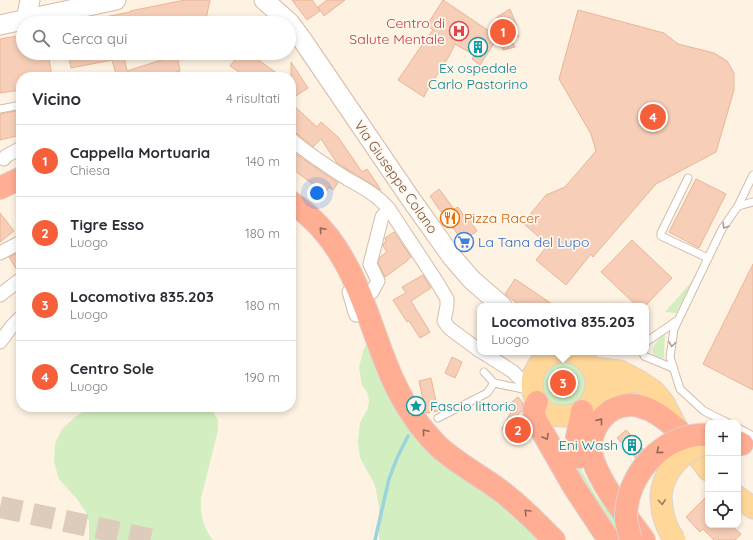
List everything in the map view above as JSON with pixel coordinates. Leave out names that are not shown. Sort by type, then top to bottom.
[{"type":"highway","points":[[0,188],[16,180]]},
{"type":"highway","points":[[296,206],[310,216],[322,230],[335,246],[347,266],[357,287],[384,360],[400,395],[413,416],[439,447],[520,506],[554,540]]},
{"type":"highway","points":[[536,376],[534,409],[535,419],[574,487],[609,540]]},
{"type":"highway","points":[[644,540],[607,488],[593,459],[591,439],[596,425],[608,412],[617,407],[626,406],[637,406],[649,409],[663,417],[678,430]]},
{"type":"highway","points":[[582,411],[577,437],[578,454],[582,467],[606,501],[644,540]]},
{"type":"highway","points":[[631,540],[626,518],[628,504],[631,490],[643,468],[650,459],[665,446],[679,439],[700,434],[705,435]]},
{"type":"main road","points":[[0,25],[29,8],[116,0]]},
{"type":"main road","name":"Via Giuseppe Colano","points":[[264,0],[282,16]]},
{"type":"main road","name":"Via Giuseppe Colano","points":[[296,31],[452,257],[472,280],[499,303]]},
{"type":"main road","points":[[551,355],[544,358],[536,376],[544,409],[553,414],[563,416],[573,415],[582,411],[590,403],[595,393],[596,376],[586,360],[579,355]]},
{"type":"main road","points":[[592,368],[620,371],[639,380],[654,391],[664,403],[678,430],[705,466]]},
{"type":"main road","points":[[595,393],[622,383],[639,380]]},
{"type":"main road","points":[[675,540],[670,535],[663,516],[661,496],[665,480],[673,465],[686,453],[697,446],[705,445]]},
{"type":"main road","points":[[741,499],[753,508]]},
{"type":"street","points":[[296,144],[304,151],[371,193],[389,209],[447,298],[444,321],[449,328],[477,348]]},
{"type":"street","points":[[1,158],[16,151]]},
{"type":"street","points":[[1,158],[8,159],[16,156]]},
{"type":"street","points":[[372,292],[378,281],[370,264],[382,217],[389,209]]},
{"type":"street","points":[[0,253],[16,245]]},
{"type":"street","points":[[326,253],[330,254],[346,282],[354,307],[354,313],[356,315],[358,314]]},
{"type":"street","points":[[0,295],[16,283]]},
{"type":"street","points":[[0,342],[16,322]]},
{"type":"street","points":[[487,355],[512,371],[536,376]]},
{"type":"lane","points":[[0,109],[16,106]]},
{"type":"lane","points":[[722,420],[704,411],[680,389],[670,358],[674,330],[678,320],[722,229],[738,206],[753,176]]},
{"type":"lane","points":[[688,178],[660,233],[661,236],[708,258]]},
{"type":"lane","points":[[738,206],[753,202]]},
{"type":"lane","points":[[649,340],[678,320]]},
{"type":"lane","points":[[644,355],[673,368]]},
{"type":"lane","points":[[484,372],[494,383]]},
{"type":"lane","points":[[438,418],[487,393],[494,383],[536,376]]},
{"type":"green space","points":[[693,280],[676,313],[665,312]]},
{"type":"green space","points":[[665,333],[664,358],[658,358],[653,354],[653,348],[656,342]]},
{"type":"green space","points":[[367,343],[377,372],[400,418],[424,447],[449,467],[509,507],[537,540],[379,540],[379,507],[376,489],[360,458],[358,441],[360,423],[368,408],[369,400],[367,392],[362,385],[359,368],[363,351]]},
{"type":"green space","points":[[571,361],[581,368],[587,386],[582,398],[574,404],[566,406],[558,405],[550,400],[545,394],[542,386],[543,378],[549,370],[559,362]]},
{"type":"green space","points":[[83,412],[213,412],[218,420],[218,430],[201,498],[202,515],[207,530],[213,540],[89,540],[89,522],[87,514],[77,499],[59,479],[54,462],[55,444],[62,429]]},
{"type":"green space","points":[[566,456],[575,459],[596,496],[624,530],[620,540]]},
{"type":"building","points":[[185,0],[210,0],[207,16],[110,16]]},
{"type":"building","points":[[292,0],[312,0],[320,11],[307,20]]},
{"type":"building","points":[[327,0],[345,0],[324,16],[318,7]]},
{"type":"building","name":"Ex ospedale Carlo Pastorino","points":[[443,0],[498,37],[480,65],[472,59],[474,55],[455,44],[424,97],[398,80],[433,30],[427,25]]},
{"type":"building","points":[[510,9],[517,26],[514,28],[519,36],[512,41],[515,47],[503,50],[497,17]]},
{"type":"building","points":[[578,10],[664,33],[678,44],[714,53],[727,61],[734,73],[734,90],[716,152],[656,184],[593,257],[591,254],[566,285],[536,260],[548,245],[523,223],[546,195],[565,187],[596,151],[591,134],[559,79]]},
{"type":"building","points":[[16,36],[16,60],[49,60],[51,72],[16,72],[16,91],[0,93],[0,39]]},
{"type":"building","points":[[69,60],[112,60],[71,68]]},
{"type":"building","points":[[112,60],[125,60],[127,71],[161,60],[178,60],[180,71],[177,72],[115,72]]},
{"type":"building","points":[[235,60],[259,60],[275,72],[239,72],[230,66]]},
{"type":"building","points":[[291,62],[308,88],[296,96],[296,72],[291,72]]},
{"type":"building","points":[[296,108],[317,127],[321,122],[338,137],[362,172],[367,169],[381,190],[337,163],[321,139],[313,147],[296,133]]},
{"type":"building","points":[[16,111],[16,136],[0,140],[0,114]]},
{"type":"building","points":[[296,154],[338,183],[333,190],[329,187],[325,193],[296,172]]},
{"type":"building","points":[[696,179],[726,194],[699,248],[669,232]]},
{"type":"building","points":[[439,189],[454,209],[458,207],[468,222],[470,220],[477,231],[462,241],[430,196]]},
{"type":"building","points":[[0,213],[14,231],[0,242]]},
{"type":"building","points":[[394,232],[411,257],[385,277],[378,263],[380,257],[387,252],[383,246],[386,242],[385,238]]},
{"type":"building","points":[[632,240],[672,278],[648,303],[634,303],[601,272]]},
{"type":"building","points":[[16,254],[16,269],[9,257]]},
{"type":"building","points":[[753,264],[753,390],[703,364]]},
{"type":"building","points":[[423,275],[431,288],[411,301],[430,332],[420,338],[409,321],[407,322],[393,300],[406,293],[402,287]]},
{"type":"building","points":[[515,279],[551,303],[517,303],[505,294]]},
{"type":"building","points":[[452,357],[462,362],[455,378],[445,373]]},
{"type":"building","points":[[431,378],[438,411],[426,413],[419,381]]},
{"type":"building","points":[[518,397],[523,403],[522,411],[517,415],[521,425],[516,435],[502,429],[512,410],[508,405]]},
{"type":"building","name":"Eni Wash","points":[[626,430],[643,449],[636,458],[617,438]]},
{"type":"building","points":[[705,498],[705,528],[734,528],[741,534],[735,540],[714,540],[703,529],[700,532],[686,517]]},
{"type":"waterway","points":[[375,540],[389,479],[408,436]]},
{"type":"tunnel","points":[[0,507],[154,540]]},
{"type":"place","name":"Centro di Salute Mentale","points":[[459,31]]},
{"type":"place","name":"Cappella Mortuaria","points":[[503,32]]},
{"type":"place","name":"Ex ospedale Carlo Pastorino","points":[[478,47]]},
{"type":"place","name":"Centro Sole","points":[[653,117]]},
{"type":"place","name":"Pizza Racer","points":[[450,218]]},
{"type":"place","name":"La Tana del Lupo","points":[[464,242]]},
{"type":"place","name":"Locomotiva 835.203","points":[[563,383]]},
{"type":"place","name":"Fascio littorio","points":[[416,406]]},
{"type":"place","name":"Tigre Esso","points":[[518,430]]},
{"type":"place","name":"Eni Wash","points":[[632,445]]}]
